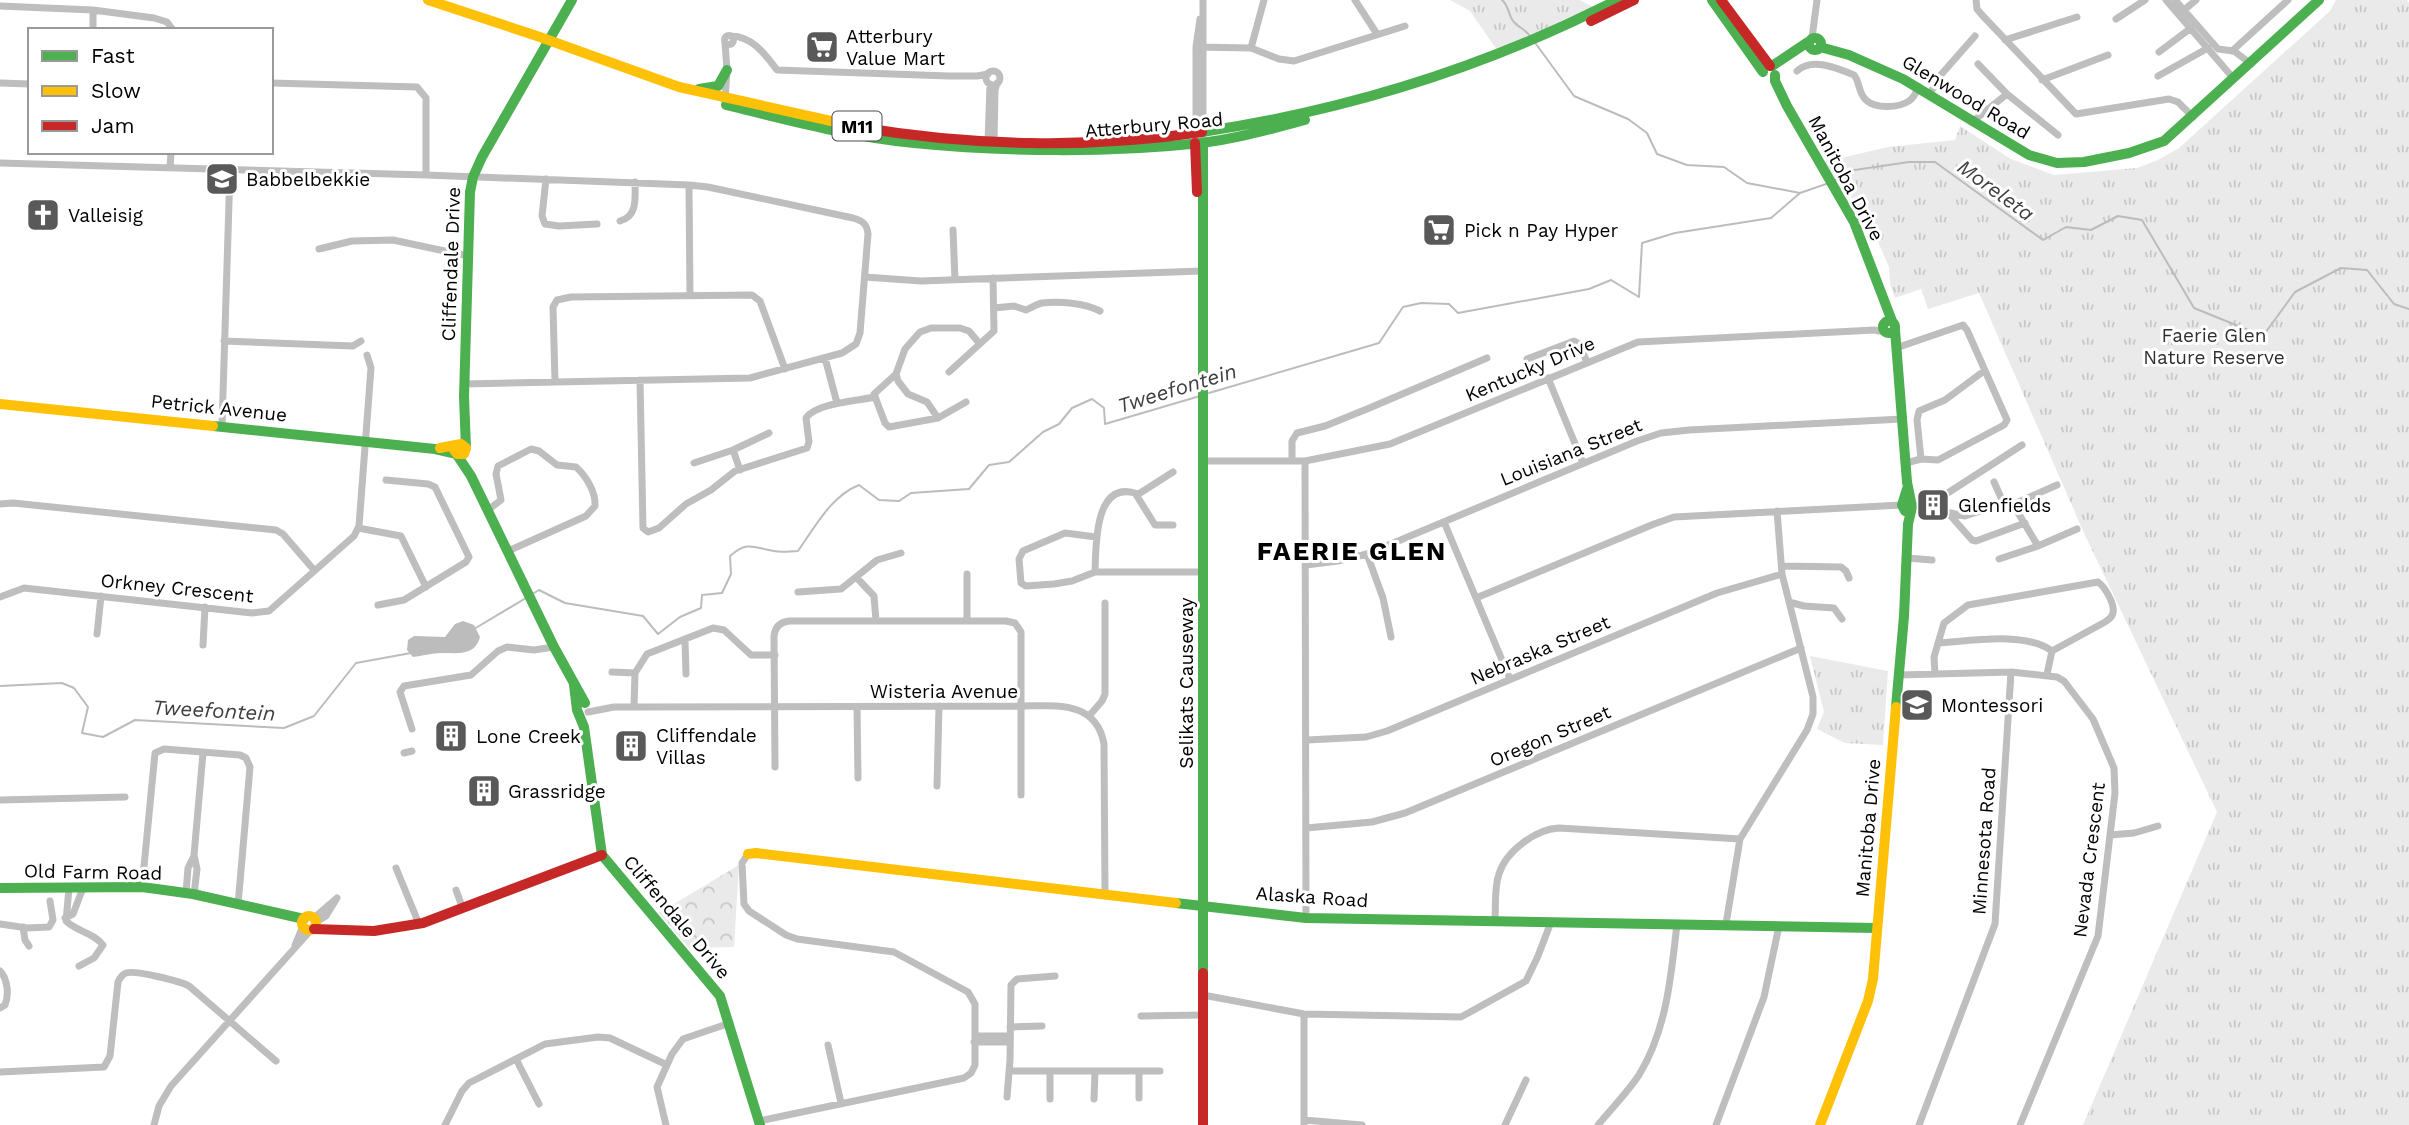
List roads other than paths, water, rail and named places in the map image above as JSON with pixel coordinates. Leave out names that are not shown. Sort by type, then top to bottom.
[{"type":"street","name":"Atterbury Road","points":[[428,0],[725,101],[867,128],[991,144],[1199,138],[1275,128],[1447,81],[1634,0]]},
{"type":"street","name":"Cliffendale Drive","points":[[572,0],[494,134],[473,177],[470,192],[464,425],[460,450],[584,708],[584,727],[602,855],[720,996],[760,1123]]},
{"type":"street","points":[[1251,48],[1264,0]]},
{"type":"street","points":[[1354,0],[1377,34]]},
{"type":"street","name":"Atterbury Road","points":[[1554,35],[1617,0]]},
{"type":"street","name":"Manitoba Drive","points":[[1712,0],[1771,72]]},
{"type":"street","name":"Manitoba Drive","points":[[1721,0],[1771,72],[1864,246],[1886,307],[1886,328],[1896,348],[1909,524],[1899,675],[1871,992],[1820,1125]]},
{"type":"street","points":[[1771,72],[1815,40],[1817,0]]},
{"type":"street","points":[[1976,0],[1979,12],[2076,114],[2169,99],[2178,102],[2193,117]]},
{"type":"street","points":[[2116,19],[2145,0]]},
{"type":"street","points":[[2166,0],[2234,79]]},
{"type":"street","points":[[2175,0],[2218,49],[2238,53],[2250,64]]},
{"type":"street","points":[[2184,10],[2196,0]]},
{"type":"street","points":[[2232,51],[2288,0]]},
{"type":"street","name":"Glenwood Road","points":[[1815,40],[1892,72],[2029,155],[2047,161],[2067,163],[2150,148],[2167,139],[2319,0]]},
{"type":"street","name":"Selikats Causeway","points":[[1203,4],[1199,138],[1203,241],[1203,1125]]},
{"type":"street","points":[[0,6],[93,10],[160,19],[172,28]]},
{"type":"street","points":[[93,10],[93,28]]},
{"type":"street","points":[[2004,40],[2077,18]]},
{"type":"street","points":[[1200,47],[1251,48],[1279,59],[1294,61],[1405,26]]},
{"type":"street","points":[[2159,52],[2191,28]]},
{"type":"street","points":[[1929,94],[1939,77],[1975,36]]},
{"type":"street","points":[[725,101],[730,41],[745,39],[756,44],[777,70],[977,76],[991,81],[991,144]]},
{"type":"street","points":[[2158,76],[2207,48]]},
{"type":"street","points":[[2042,80],[2108,55]]},
{"type":"street","points":[[1797,71],[1812,63],[1854,75],[1863,97],[1876,105],[1906,103],[1913,98],[1919,87]]},
{"type":"street","points":[[1979,64],[2007,94],[2057,135]]},
{"type":"street","points":[[685,89],[716,87],[727,70]]},
{"type":"street","points":[[0,83],[28,84]]},
{"type":"street","points":[[273,83],[417,87],[424,93],[426,102],[426,175]]},
{"type":"street","points":[[1972,122],[2007,94]]},
{"type":"street","points":[[170,168],[171,154]]},
{"type":"street","points":[[0,163],[689,185],[860,220],[867,226],[860,333],[858,340],[846,352],[750,378],[464,384]]},
{"type":"street","points":[[222,426],[230,170]]},
{"type":"street","points":[[546,179],[542,216],[545,223],[558,226],[597,224]]},
{"type":"street","points":[[620,221],[633,212],[635,182]]},
{"type":"street","points":[[689,185],[690,295]]},
{"type":"street","points":[[953,230],[955,280]]},
{"type":"street","points":[[319,249],[352,241],[378,239],[403,241],[468,256]]},
{"type":"street","points":[[865,277],[921,281],[1202,271]]},
{"type":"street","points":[[949,372],[993,331],[993,278]]},
{"type":"street","points":[[555,382],[552,311],[557,300],[570,297],[758,297],[785,369]]},
{"type":"street","points":[[994,308],[1014,306],[1026,310],[1042,303],[1090,306],[1100,311]]},
{"type":"street","points":[[1896,348],[1963,326],[2006,418],[2006,423],[1938,460],[1921,459],[1906,463]]},
{"type":"street","points":[[966,402],[938,418],[888,426],[875,397],[876,391],[896,374],[909,343],[925,330],[960,328],[968,331],[979,343]]},
{"type":"street","name":"Kentucky Drive","points":[[1203,461],[1306,461],[1398,441],[1629,344],[1886,328]]},
{"type":"street","points":[[224,341],[353,346],[360,341]]},
{"type":"street","points":[[1527,359],[1574,341],[1579,344],[1587,362]]},
{"type":"street","points":[[367,355],[371,368],[358,528],[401,536],[426,587]]},
{"type":"street","points":[[825,358],[837,403]]},
{"type":"street","points":[[1292,461],[1292,441],[1297,433],[1325,426],[1487,358]]},
{"type":"street","points":[[1921,459],[1917,419],[1919,411],[1945,400],[1984,371]]},
{"type":"street","points":[[896,374],[908,394],[927,402],[938,418]]},
{"type":"street","points":[[1548,378],[1583,463]]},
{"type":"street","points":[[640,380],[643,528],[648,532],[659,528],[686,504],[740,470],[807,448],[809,442],[806,422],[809,414],[817,409],[875,397]]},
{"type":"street","name":"Petrick Avenue","points":[[0,404],[460,450]]},
{"type":"street","name":"Louisiana Street","points":[[1306,565],[1367,554],[1651,436],[1670,432],[1902,419]]},
{"type":"street","points":[[694,463],[733,450],[769,433]]},
{"type":"street","points":[[1937,511],[1940,498],[2022,444]]},
{"type":"street","points":[[488,510],[501,500],[496,474],[498,466],[531,449],[557,465],[576,467],[592,489],[595,502],[593,510],[586,516],[508,551]]},
{"type":"street","points":[[733,450],[740,470]]},
{"type":"street","points":[[1306,461],[1306,918]]},
{"type":"street","points":[[1137,495],[1174,472]]},
{"type":"street","points":[[378,605],[400,602],[466,562],[468,554],[435,487],[386,480]]},
{"type":"street","points":[[1994,482],[2003,502]]},
{"type":"street","points":[[2014,504],[2057,485]]},
{"type":"street","points":[[1095,572],[1097,528],[1113,495],[1125,491],[1133,492],[1155,524],[1160,527],[1174,526]]},
{"type":"street","points":[[1476,598],[1665,520],[1688,516],[1907,506],[1968,516],[2009,501],[2014,504],[2038,546]]},
{"type":"street","points":[[0,505],[13,503],[276,530],[283,534],[314,570]]},
{"type":"street","points":[[1726,924],[1740,839],[1812,718],[1813,698],[1782,570],[1777,511]]},
{"type":"street","points":[[1948,513],[1972,540],[1976,541],[2025,523]]},
{"type":"street","points":[[1444,522],[1510,679]]},
{"type":"street","name":"Orkney Crescent","points":[[0,597],[24,588],[266,613],[354,536],[358,528]]},
{"type":"street","points":[[1999,559],[2077,529]]},
{"type":"street","points":[[1096,537],[1079,533],[1060,534],[1023,551],[1019,559],[1021,583],[1024,586],[1067,582],[1095,572],[1204,572]]},
{"type":"street","points":[[798,592],[841,589],[877,560],[901,553]]},
{"type":"street","points":[[1367,554],[1383,598],[1391,637]]},
{"type":"street","points":[[1907,558],[1932,560]]},
{"type":"street","name":"Nebraska Street","points":[[1307,740],[1371,736],[1717,593],[1782,570],[1841,567],[1849,578]]},
{"type":"street","points":[[967,574],[967,620]]},
{"type":"street","points":[[856,577],[874,596],[876,621]]},
{"type":"street","points":[[1899,675],[2011,672],[2047,674],[2052,651],[2112,616],[2113,610],[2103,586],[2098,582],[2012,598],[1974,602],[1947,620],[1933,664],[1935,674]]},
{"type":"street","points":[[97,634],[101,596]]},
{"type":"street","points":[[1789,602],[1834,608],[1842,619]]},
{"type":"street","points":[[1105,603],[1104,694],[1102,701],[1089,716],[1099,727],[1104,744],[1105,893]]},
{"type":"street","points":[[202,645],[205,607]]},
{"type":"street","points":[[775,767],[775,632],[778,625],[785,621],[1006,621],[1019,627],[1021,632],[1021,796]]},
{"type":"street","points":[[634,707],[635,673],[647,654],[685,640],[720,628],[751,655],[775,656]]},
{"type":"street","points":[[685,640],[686,674]]},
{"type":"street","points":[[1938,643],[2006,640],[2032,642],[2052,651]]},
{"type":"street","points":[[412,729],[400,694],[401,689],[408,684],[458,679],[471,675],[503,648],[534,650],[554,647]]},
{"type":"street","name":"Oregon Street","points":[[1306,828],[1372,822],[1405,813],[1801,648]]},
{"type":"street","name":"Minnesota Road","points":[[1919,1125],[1995,924],[2011,672]]},
{"type":"street","points":[[612,673],[635,673]]},
{"type":"street","name":"Nevada Crescent","points":[[2020,1125],[2095,946],[2115,781],[2108,753],[2093,719],[2061,678],[2047,674]]},
{"type":"street","points":[[937,786],[940,706]]},
{"type":"street","name":"Wisteria Avenue","points":[[584,708],[1021,706],[1072,708],[1089,716]]},
{"type":"street","points":[[857,707],[858,778]]},
{"type":"street","points":[[142,887],[155,753],[161,749],[240,755],[249,762],[238,905]]},
{"type":"street","points":[[190,894],[197,869],[194,855],[203,753]]},
{"type":"street","points":[[0,800],[125,797]]},
{"type":"street","points":[[2110,835],[2134,833],[2158,826]]},
{"type":"street","points":[[1495,919],[1497,884],[1502,866],[1520,847],[1543,831],[1559,828],[1740,839]]},
{"type":"street","points":[[748,854],[743,863],[742,888],[743,902],[749,911],[792,938],[885,950],[956,985],[973,998],[974,1067],[964,1078],[760,1123]]},
{"type":"street","name":"Alaska Road","points":[[748,854],[1306,918],[1495,919],[1876,928]]},
{"type":"street","name":"Old Farm Road","points":[[0,888],[142,887],[190,894],[310,924],[351,931],[385,931],[419,924],[463,909],[602,855]]},
{"type":"street","points":[[396,868],[419,924]]},
{"type":"street","points":[[69,888],[65,918],[73,927],[103,945],[94,958],[79,966]]},
{"type":"street","points":[[65,918],[74,914],[83,888]]},
{"type":"street","points":[[456,890],[463,909]]},
{"type":"street","points":[[0,924],[45,928],[51,926],[53,920],[50,901]]},
{"type":"street","points":[[1203,995],[1304,1014],[1468,1015],[1526,981],[1551,922]]},
{"type":"street","points":[[154,1125],[164,1096],[292,952],[310,924]]},
{"type":"street","points":[[1598,1125],[1632,1084],[1651,1050],[1667,1002],[1676,924]]},
{"type":"street","points":[[1716,1125],[1762,1004],[1777,947],[1779,926]]},
{"type":"street","points":[[23,927],[24,940],[29,946]]},
{"type":"street","points":[[0,971],[5,980],[7,998],[5,1005],[0,1008]]},
{"type":"street","points":[[0,1072],[104,1067],[109,1060],[117,987],[120,978],[130,972],[185,984],[276,1060]]},
{"type":"street","points":[[1007,1097],[1010,989],[1013,980],[1055,976]]},
{"type":"street","points":[[1304,1014],[1304,1122],[1362,1125]]},
{"type":"street","points":[[1141,1016],[1202,1015]]},
{"type":"street","points":[[666,1125],[657,1090],[667,1065],[683,1039],[730,1023]]},
{"type":"street","points":[[974,1039],[990,1039],[1042,1026]]},
{"type":"street","points":[[445,1125],[466,1086],[551,1042],[602,1037],[667,1065]]},
{"type":"street","points":[[828,1045],[841,1103]]},
{"type":"street","points":[[516,1059],[539,1104]]},
{"type":"street","points":[[1009,1071],[1160,1072]]},
{"type":"street","points":[[1050,1071],[1050,1099]]},
{"type":"street","points":[[1094,1099],[1095,1071]]},
{"type":"street","points":[[1139,1071],[1139,1098]]},
{"type":"street","points":[[1505,1125],[1526,1080]]},
{"type":"waterway","name":"Moreleta","points":[[1502,0],[1513,21],[1530,36]]},
{"type":"waterway","name":"Moreleta","points":[[1536,44],[1574,96],[1628,119],[1647,133],[1657,154],[1687,165],[1724,167],[1747,183],[1800,193],[1829,183]]},
{"type":"waterway","name":"Moreleta","points":[[1834,181],[1848,171],[1909,162],[1935,162],[2043,240],[2066,227],[2091,230],[2118,216],[2142,220],[2194,308],[2263,336],[2295,292],[2341,268],[2367,270],[2394,304],[2409,309]]},
{"type":"waterway","name":"Tweefontein","points":[[1209,393],[1379,343],[1403,307],[1421,303],[1449,304],[1458,313],[1589,289],[1611,280],[1639,297],[1642,243],[1675,233],[1771,218],[1800,193]]},
{"type":"waterway","name":"Tweefontein","points":[[534,593],[539,590],[565,603],[643,616],[658,634],[680,617],[701,608],[702,595],[722,593],[731,574],[730,556],[736,551],[751,546],[777,552],[798,551],[832,504],[859,485],[879,500],[899,501],[911,493],[969,489],[989,465],[1009,462],[1043,432],[1059,424],[1072,408],[1092,399],[1104,408],[1105,424],[1200,396]]},
{"type":"waterway","name":"Tweefontein","points":[[474,629],[526,598]]},
{"type":"waterway","name":"Tweefontein","points":[[0,686],[62,683],[74,688],[88,707],[82,733],[103,737],[135,720],[284,728],[314,716],[356,663],[411,653]]},
{"type":"place","name":"Atterbury Value Mart","points":[[822,47]]},
{"type":"place","name":"Babbelbekkie","points":[[222,179]]},
{"type":"place","name":"Valleisig","points":[[43,215]]},
{"type":"place","name":"Pick n Pay Hyper","points":[[1439,230]]},
{"type":"place","name":"Glenfields","points":[[1933,505]]},
{"type":"place","name":"Montessori","points":[[1917,705]]},
{"type":"place","name":"Lone Creek","points":[[451,736]]},
{"type":"place","name":"Cliffendale Villas","points":[[631,746]]},
{"type":"place","name":"Grassridge","points":[[484,791]]},
{"type":"district","name":"FAERIE GLEN","points":[[1352,551]]},
{"type":"park label","name":"Faerie Glen Nature Reserve","points":[[2214,346]]}]
